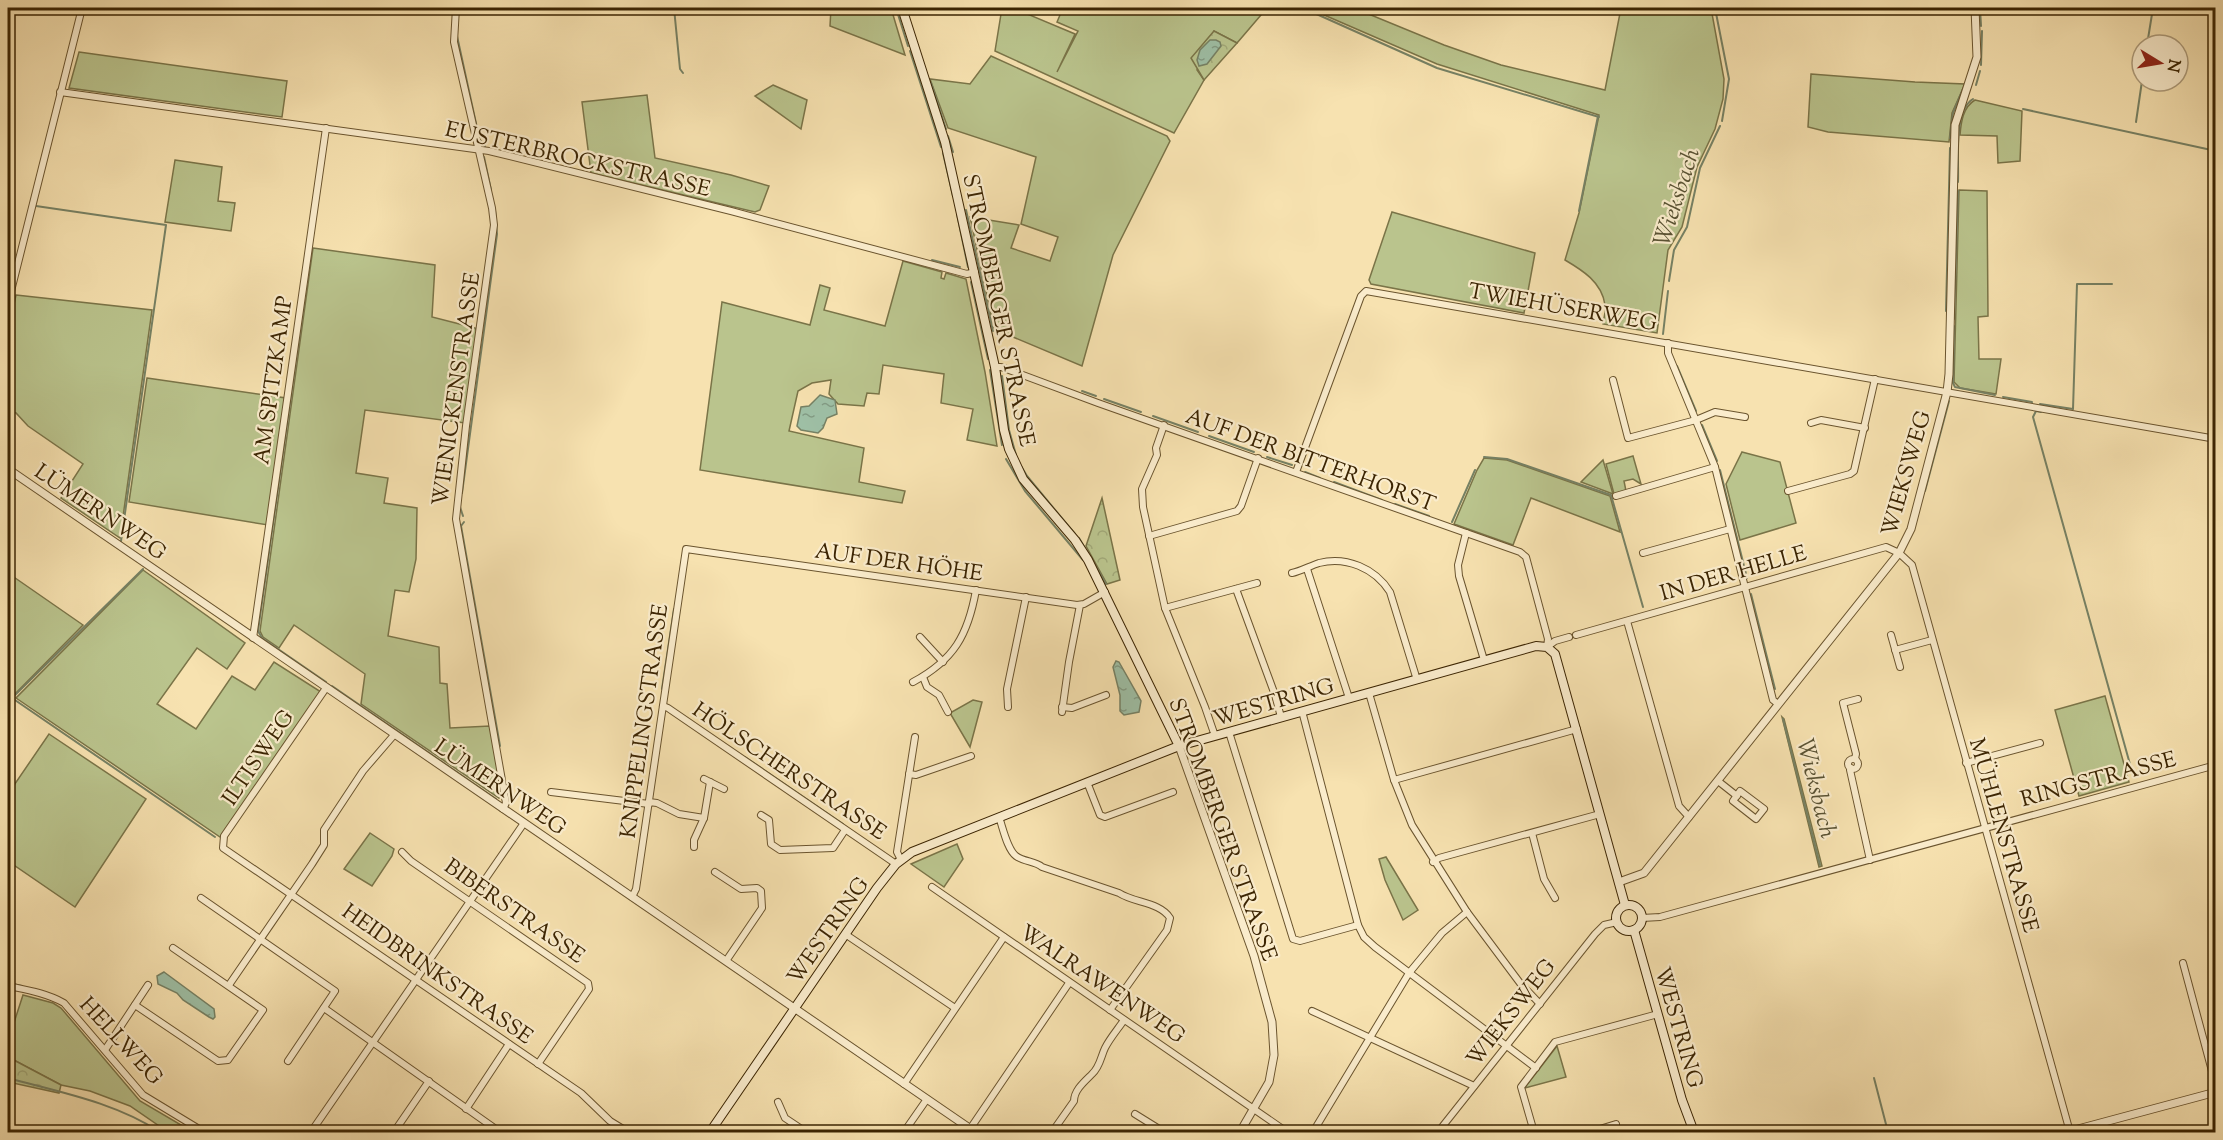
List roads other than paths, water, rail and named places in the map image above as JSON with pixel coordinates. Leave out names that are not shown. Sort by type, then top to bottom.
[{"type":"main road","name":"STROMBERGER STRASSE","points":[[902,8],[945,142],[995,367],[1004,430],[1015,464],[1023,479],[1088,560],[1179,746]]},
{"type":"main road","name":"WESTRING","points":[[710,1132],[845,934],[899,862],[919,848],[1179,746],[1536,646],[1547,647]]},
{"type":"main road","points":[[1547,647],[1555,654],[1624,905]]},
{"type":"main road","points":[[1624,905],[1635,906],[1639,909],[1641,923],[1634,930],[1623,929],[1617,922],[1618,912],[1624,905]]},
{"type":"main road","name":"WESTRING","points":[[1634,930],[1682,1100],[1694,1132]]},
{"type":"street","points":[[8,303],[82,8]]},
{"type":"street","name":"WIENICKENSTRASSE","points":[[456,8],[454,42],[494,225],[463,449],[456,519],[506,803],[503,809]]},
{"type":"street","name":"WIEKSWEG","points":[[1619,882],[1644,873],[1899,553],[1911,529],[1947,392],[1955,125],[1977,57],[1975,8]]},
{"type":"street","name":"EUSTERBROCKSTRASSE","points":[[60,92],[478,150],[731,211],[967,274],[975,272]]},
{"type":"street","name":"AM SPITZKAMP","points":[[253,638],[326,128]]},
{"type":"street","name":"TWIEHÜSERWEG","points":[[1296,472],[1361,296],[1366,291],[2216,439]]},
{"type":"street","points":[[1668,343],[1668,353],[1715,467],[1773,700],[1778,704]]},
{"type":"street","name":"AUF DER BITTERHORST","points":[[995,367],[1001,367],[1520,552],[1526,557],[1548,639],[1547,647]]},
{"type":"street","points":[[1788,491],[1854,471],[1875,379]]},
{"type":"street","points":[[1613,380],[1628,438],[1696,420],[1715,412],[1744,417]]},
{"type":"street","points":[[1811,423],[1821,420],[1865,428]]},
{"type":"street","points":[[1164,425],[1156,448],[1157,455],[1142,489],[1143,507],[1165,608],[1215,736]]},
{"type":"street","points":[[1149,536],[1237,511],[1241,506],[1258,459]]},
{"type":"street","points":[[1616,496],[1715,467]]},
{"type":"street","name":"LÜMERNWEG","points":[[8,469],[973,1131]]},
{"type":"street","points":[[1643,553],[1730,529]]},
{"type":"street","points":[[1466,533],[1458,565],[1459,576],[1484,660]]},
{"type":"street","name":"IN DER HELLE","points":[[1547,647],[1555,641],[1886,547],[1899,553]]},
{"type":"street","name":"AUF DER HÖHE","points":[[686,549],[1080,605]]},
{"type":"street","name":"KNIPPELINGSTRASSE","points":[[632,897],[636,889],[686,549]]},
{"type":"street","name":"MÜHLENSTRASSE","points":[[1899,553],[1912,565],[2068,1132]]},
{"type":"street","points":[[1292,573],[1317,564],[1335,561],[1372,571],[1390,592],[1417,680]]},
{"type":"street","points":[[1307,569],[1349,698]]},
{"type":"street","points":[[1165,608],[1257,583]]},
{"type":"street","points":[[1236,589],[1281,717]]},
{"type":"street","points":[[913,682],[943,662],[958,644],[966,630],[976,590]]},
{"type":"street","points":[[1105,592],[1080,605],[1062,710],[1106,695]]},
{"type":"street","points":[[1008,707],[1007,688],[1026,597]]},
{"type":"street","points":[[1627,621],[1679,806],[1689,817]]},
{"type":"street","points":[[1891,635],[1900,668]]},
{"type":"street","points":[[921,636],[943,662]]},
{"type":"street","points":[[1895,650],[1932,640]]},
{"type":"street","points":[[923,677],[927,687],[939,695],[948,712]]},
{"type":"street","name":"ILTISWEG","points":[[223,848],[224,836],[326,688]]},
{"type":"street","points":[[1369,693],[1394,780],[1412,825],[1433,862],[1467,912],[1520,983],[1540,1004]]},
{"type":"street","points":[[1858,699],[1843,703],[1856,754],[1855,759],[1849,761],[1848,765],[1851,768],[1870,860]]},
{"type":"street","name":"HÖLSCHERSTRASSE","points":[[663,706],[845,830],[899,862]]},
{"type":"street","points":[[1302,711],[1358,925],[1364,937],[1536,1068]]},
{"type":"street","points":[[1394,780],[1576,729]]},
{"type":"street","points":[[1229,732],[1293,939],[1300,941],[1358,925]]},
{"type":"street","points":[[228,985],[324,845],[324,830],[363,771],[394,735]]},
{"type":"street","points":[[899,862],[897,852],[915,737]]},
{"type":"street","points":[[1966,763],[2040,743]]},
{"type":"street","name":"STROMBERGER STRASSE","points":[[1179,746],[1254,956],[1271,1018],[1274,1046],[1269,1082],[1240,1132]]},
{"type":"street","points":[[909,774],[916,775],[971,756]]},
{"type":"street","name":"RINGSTRASSE","points":[[1642,918],[1660,917],[2216,765]]},
{"type":"street","points":[[694,847],[694,840],[704,818],[707,781],[724,789]]},
{"type":"street","points":[[1718,781],[1737,796]]},
{"type":"street","points":[[1088,782],[1100,815],[1105,817],[1173,792]]},
{"type":"street","points":[[1740,791],[1764,809],[1756,819],[1733,801],[1737,796],[1740,791]]},
{"type":"street","points":[[551,792],[657,803],[679,814],[704,818]]},
{"type":"street","points":[[1433,862],[1439,858],[1600,814]]},
{"type":"street","points":[[760,815],[769,820],[771,844],[780,850],[833,848],[845,830]]},
{"type":"street","points":[[999,817],[1012,851],[1017,856],[1162,909],[1170,918],[1167,930],[1110,1010]]},
{"type":"street","points":[[311,1132],[524,823]]},
{"type":"street","points":[[1532,833],[1544,879],[1556,898]]},
{"type":"street","name":"HEIDBRINKSTRASSE","points":[[223,848],[581,1093],[610,1121],[628,1132]]},
{"type":"street","name":"BIBERSTRASSE","points":[[402,852],[588,982],[589,989],[538,1064]]},
{"type":"street","points":[[715,872],[741,889],[757,888],[761,891],[762,908],[726,962]]},
{"type":"street","name":"WALRAWENWEG","points":[[932,887],[1287,1132]]},
{"type":"street","points":[[201,898],[335,991],[288,1061]]},
{"type":"street","points":[[1313,1132],[1409,973],[1442,933],[1467,912]]},
{"type":"street","name":"WIEKSWEG","points":[[1438,1132],[1595,934],[1604,925],[1617,922]]},
{"type":"street","points":[[845,934],[955,1008]]},
{"type":"street","points":[[904,1084],[1004,937]]},
{"type":"street","points":[[135,1005],[218,1061],[228,1060],[263,1010],[173,948]]},
{"type":"street","points":[[2182,963],[2216,1086]]},
{"type":"street","points":[[973,1131],[1069,983]]},
{"type":"street","points":[[105,1050],[148,985]]},
{"type":"street","name":"HELLWEG","points":[[8,986],[40,993],[64,1003],[143,1095],[204,1132]]},
{"type":"street","points":[[324,1008],[500,1132]]},
{"type":"street","points":[[1312,1011],[1474,1086]]},
{"type":"street","points":[[1534,1132],[1521,1087],[1555,1042],[1658,1014]]},
{"type":"street","points":[[1056,1132],[1055,1128],[1074,1101],[1074,1096],[1087,1077],[1093,1074],[1106,1047],[1124,1020]]},
{"type":"street","points":[[466,1109],[509,1044]]},
{"type":"street","points":[[394,1132],[429,1082]]},
{"type":"street","points":[[2068,1132],[2216,1092]]},
{"type":"street","points":[[904,1132],[927,1099]]},
{"type":"street","points":[[778,1102],[785,1118],[806,1132]]},
{"type":"street","points":[[1136,1114],[1164,1132]]},
{"type":"street","points":[[1590,1132],[1616,1124]]},
{"type":"water","points":[[1210,40],[1220,42],[1221,46],[1207,64],[1199,66],[1197,60],[1200,50]]},
{"type":"water","points":[[820,395],[835,400],[837,414],[827,418],[818,433],[801,430],[797,426],[801,407],[809,406]]},
{"type":"water","points":[[1116,661],[1119,662],[1141,701],[1139,712],[1124,715],[1120,711],[1120,695],[1113,667]]},
{"type":"water","points":[[164,972],[214,1009],[215,1017],[213,1019],[209,1017],[183,1000],[177,993],[158,984],[157,976]]},
{"type":"waterway","points":[[674,8],[680,69],[683,73]]},
{"type":"waterway","points":[[896,8],[908,46]]},
{"type":"waterway","points":[[1303,8],[1437,68],[1599,117]]},
{"type":"waterway","name":"Wieksbach","points":[[1715,8],[1729,79],[1722,121]]},
{"type":"waterway","points":[[1980,8],[1981,26]]},
{"type":"waterway","points":[[2149,33],[2153,8]]},
{"type":"waterway","points":[[1981,65],[1982,31]]},
{"type":"waterway","points":[[457,36],[477,128]]},
{"type":"waterway","points":[[910,51],[941,147]]},
{"type":"waterway","points":[[1976,85],[1980,71]]},
{"type":"waterway","points":[[931,83],[946,129]]},
{"type":"waterway","points":[[1950,138],[1953,113],[1963,89]]},
{"type":"waterway","points":[[2136,122],[2140,93]]},
{"type":"waterway","points":[[1958,182],[1960,125],[1962,114],[1973,99]]},
{"type":"waterway","points":[[2023,109],[2216,151]]},
{"type":"waterway","points":[[1579,211],[1598,116]]},
{"type":"waterway","name":"Wieksbach","points":[[1669,281],[1674,250],[1687,227],[1700,168],[1720,126]]},
{"type":"waterway","points":[[948,136],[953,152]]},
{"type":"waterway","points":[[479,139],[485,146]]},
{"type":"waterway","points":[[1946,311],[1950,148]]},
{"type":"waterway","points":[[943,153],[953,196]]},
{"type":"waterway","points":[[484,157],[491,190]]},
{"type":"waterway","points":[[1954,319],[1958,191]]},
{"type":"waterway","points":[[36,206],[166,225],[121,541]]},
{"type":"waterway","points":[[462,493],[497,234],[495,210]]},
{"type":"waterway","points":[[966,210],[993,331]]},
{"type":"waterway","points":[[957,214],[968,267]]},
{"type":"waterway","points":[[932,260],[960,267]]},
{"type":"waterway","points":[[971,282],[988,359]]},
{"type":"waterway","points":[[2040,404],[2073,409],[2077,284],[2112,284]]},
{"type":"waterway","name":"Wieksbach","points":[[1663,334],[1668,291]]},
{"type":"waterway","points":[[304,303],[258,631],[262,638],[326,682]]},
{"type":"waterway","points":[[1954,326],[1953,383],[1955,387],[1995,395]]},
{"type":"waterway","name":"Wieksbach","points":[[1677,366],[1696,411]]},
{"type":"waterway","points":[[990,370],[1002,445]]},
{"type":"waterway","points":[[1002,376],[1009,430],[1016,455]]},
{"type":"waterway","points":[[1082,391],[1096,396]]},
{"type":"waterway","points":[[2003,397],[2032,402]]},
{"type":"waterway","points":[[1104,399],[1141,412]]},
{"type":"waterway","points":[[1925,491],[1949,401]]},
{"type":"waterway","points":[[2041,412],[2036,411],[2033,417],[2133,775]]},
{"type":"waterway","points":[[1153,416],[1198,432]]},
{"type":"waterway","name":"Wieksbach","points":[[1702,425],[1717,461]]},
{"type":"waterway","points":[[1209,436],[1254,452]]},
{"type":"waterway","points":[[1267,457],[1292,465]]},
{"type":"waterway","points":[[1484,457],[1507,459],[1611,495],[1643,607]]},
{"type":"waterway","points":[[1006,459],[1025,491],[1083,560]]},
{"type":"waterway","points":[[1021,466],[1075,534]]},
{"type":"waterway","points":[[1452,522],[1475,470]]},
{"type":"waterway","name":"Wieksbach","points":[[1720,470],[1747,578]]},
{"type":"waterway","points":[[1305,472],[1320,478]]},
{"type":"waterway","points":[[1334,482],[1382,500]]},
{"type":"waterway","points":[[1395,504],[1429,516]]},
{"type":"waterway","points":[[460,507],[463,516]]},
{"type":"waterway","points":[[464,522],[461,526],[500,746]]},
{"type":"waterway","points":[[1079,538],[1106,584]]},
{"type":"waterway","points":[[143,569],[12,698],[215,837]]},
{"type":"waterway","name":"Wieksbach","points":[[1751,594],[1775,689]]},
{"type":"waterway","points":[[662,689],[674,609]]},
{"type":"waterway","points":[[332,686],[496,799]]},
{"type":"waterway","name":"Wieksbach","points":[[1783,719],[1820,865]]},
{"type":"waterway","points":[[745,757],[843,824]]},
{"type":"waterway","points":[[8,983],[22,986]]},
{"type":"waterway","points":[[8,1078],[105,1105],[160,1132]]},
{"type":"waterway","name":"Wieksbach","points":[[1874,1078],[1888,1132]]}]
